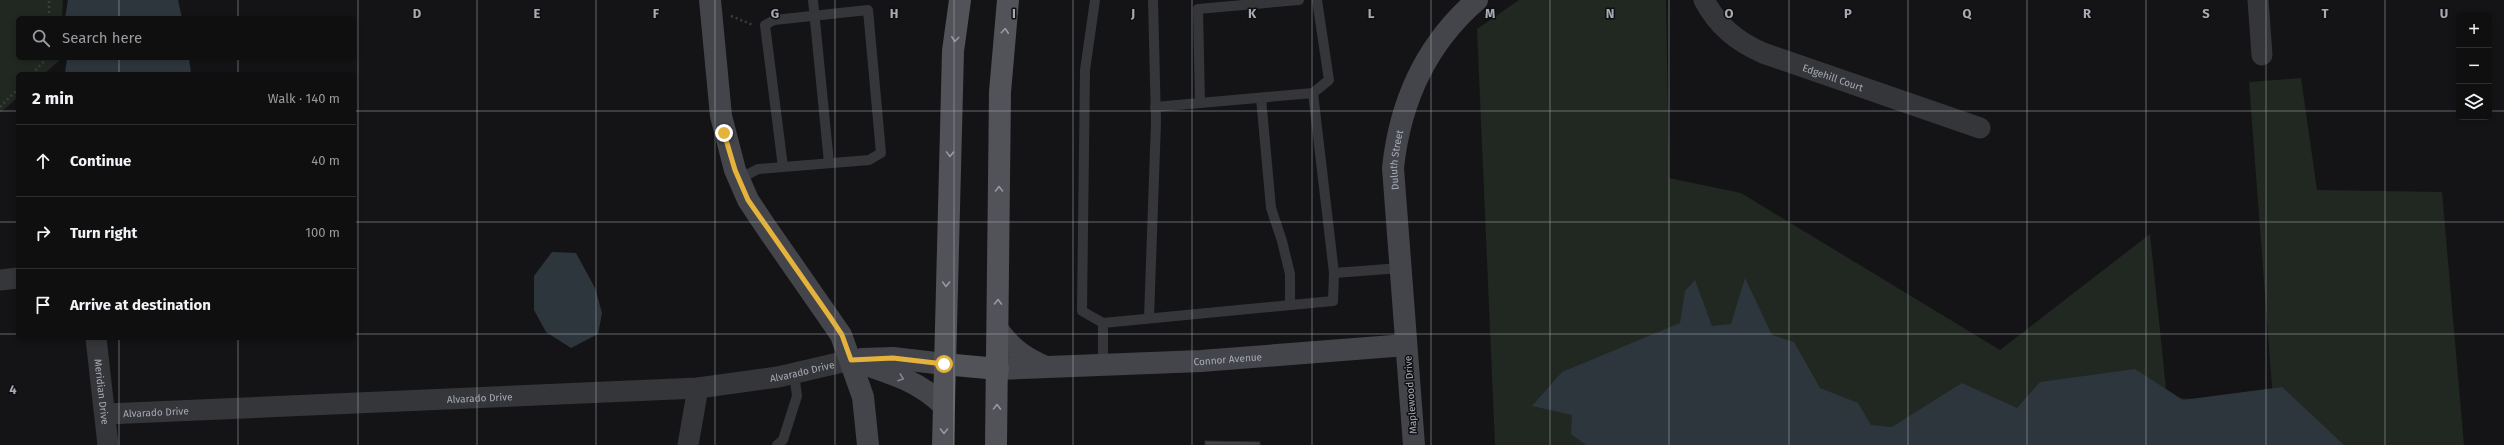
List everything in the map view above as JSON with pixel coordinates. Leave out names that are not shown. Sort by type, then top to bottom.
[{"type":"main road","points":[[943,445],[953,51],[960,0]]},
{"type":"main road","points":[[996,445],[1000,92],[1008,0]]},
{"type":"main road","name":"Connor Avenue","points":[[944,364],[998,369]]},
{"type":"street","points":[[710,0],[721,116],[724,133],[739,179],[766,227],[842,335],[864,397],[868,445]]},
{"type":"street","name":"Duluth Street","points":[[1406,345],[1393,168],[1396,142],[1403,110],[1415,80],[1431,52],[1464,12],[1477,0]]},
{"type":"street","name":"Edgehill Court","points":[[1704,0],[1712,14],[1727,32],[1744,44],[1763,53],[1980,128]]},
{"type":"street","points":[[2258,0],[2262,55]]},
{"type":"street","points":[[0,280],[16,278]]},
{"type":"street","name":"Connor Avenue","points":[[998,330],[1009,346],[1025,357],[1049,368]]},
{"type":"street","name":"Meridian Drive","points":[[96,340],[106,414],[108,445]]},
{"type":"street","name":"Connor Avenue","points":[[998,369],[1202,361],[1406,345]]},
{"type":"street","name":"Maplewood Drive","points":[[1406,345],[1414,445]]},
{"type":"street","points":[[851,360],[893,358],[944,364]]},
{"type":"street","points":[[851,360],[913,382],[930,391],[944,406]]},
{"type":"street","name":"Alvarado Drive","points":[[106,414],[698,388],[794,374],[851,360]]},
{"type":"street","points":[[688,445],[698,388]]},
{"type":"lane","points":[[813,0],[829,163]]},
{"type":"lane","points":[[1095,0],[1085,70],[1082,311],[1103,322],[1333,301],[1334,273],[1313,93]]},
{"type":"lane","points":[[1149,318],[1155,107],[1153,0]]},
{"type":"lane","points":[[1200,103],[1198,9],[1299,0]]},
{"type":"lane","points":[[1155,107],[1313,93],[1329,80],[1317,0]]},
{"type":"lane","points":[[739,179],[758,169],[783,167],[829,163],[869,160],[881,153],[882,143],[868,10],[774,20],[765,25],[783,167]]},
{"type":"lane","points":[[1260,98],[1271,208],[1282,241],[1290,274],[1290,305]]},
{"type":"lane","points":[[1334,273],[1401,268]]},
{"type":"lane","points":[[1103,322],[1103,365]]},
{"type":"lane","points":[[777,445],[783,440],[797,396],[794,374]]},
{"type":"path","points":[[49,0],[49,16]]},
{"type":"path","points":[[731,16],[765,30]]},
{"type":"path","points":[[34,72],[45,60]]},
{"type":"path","points":[[0,108],[16,91]]},
{"type":"shaded area","points":[[0,0],[63,0],[62,16],[16,16],[16,60],[60,60],[46,72],[16,72],[16,99],[0,113]]},
{"type":"shaded area","points":[[68,0],[178,0],[182,16],[65,16]]},
{"type":"shaded area","points":[[1519,0],[1666,0],[1669,178],[1741,193],[2000,350],[2150,234],[2167,398],[2273,401],[2249,82],[2301,78],[2317,190],[2442,192],[2464,445],[1495,445],[1477,29]]},
{"type":"shaded area","points":[[67,60],[189,60],[191,72],[65,72]]},
{"type":"shaded area","points":[[552,252],[576,253],[595,288],[602,313],[598,334],[571,348],[546,332],[534,310],[534,276]]},
{"type":"shaded area","points":[[1745,278],[1772,335],[1794,342],[1820,388],[1858,403],[1871,425],[1892,427],[1962,383],[2017,408],[2040,382],[2135,369],[2183,400],[2282,387],[2344,445],[1586,445],[1571,434],[1572,415],[1532,406],[1562,372],[1680,323],[1685,291],[1695,280],[1712,326],[1731,324]]},
{"type":"building","points":[[1205,441],[1260,442],[1260,445],[1205,445]]},
{"type":"route","points":[[724,133],[735,170],[748,200],[826,310],[842,335],[851,360],[893,358],[944,364]]}]
